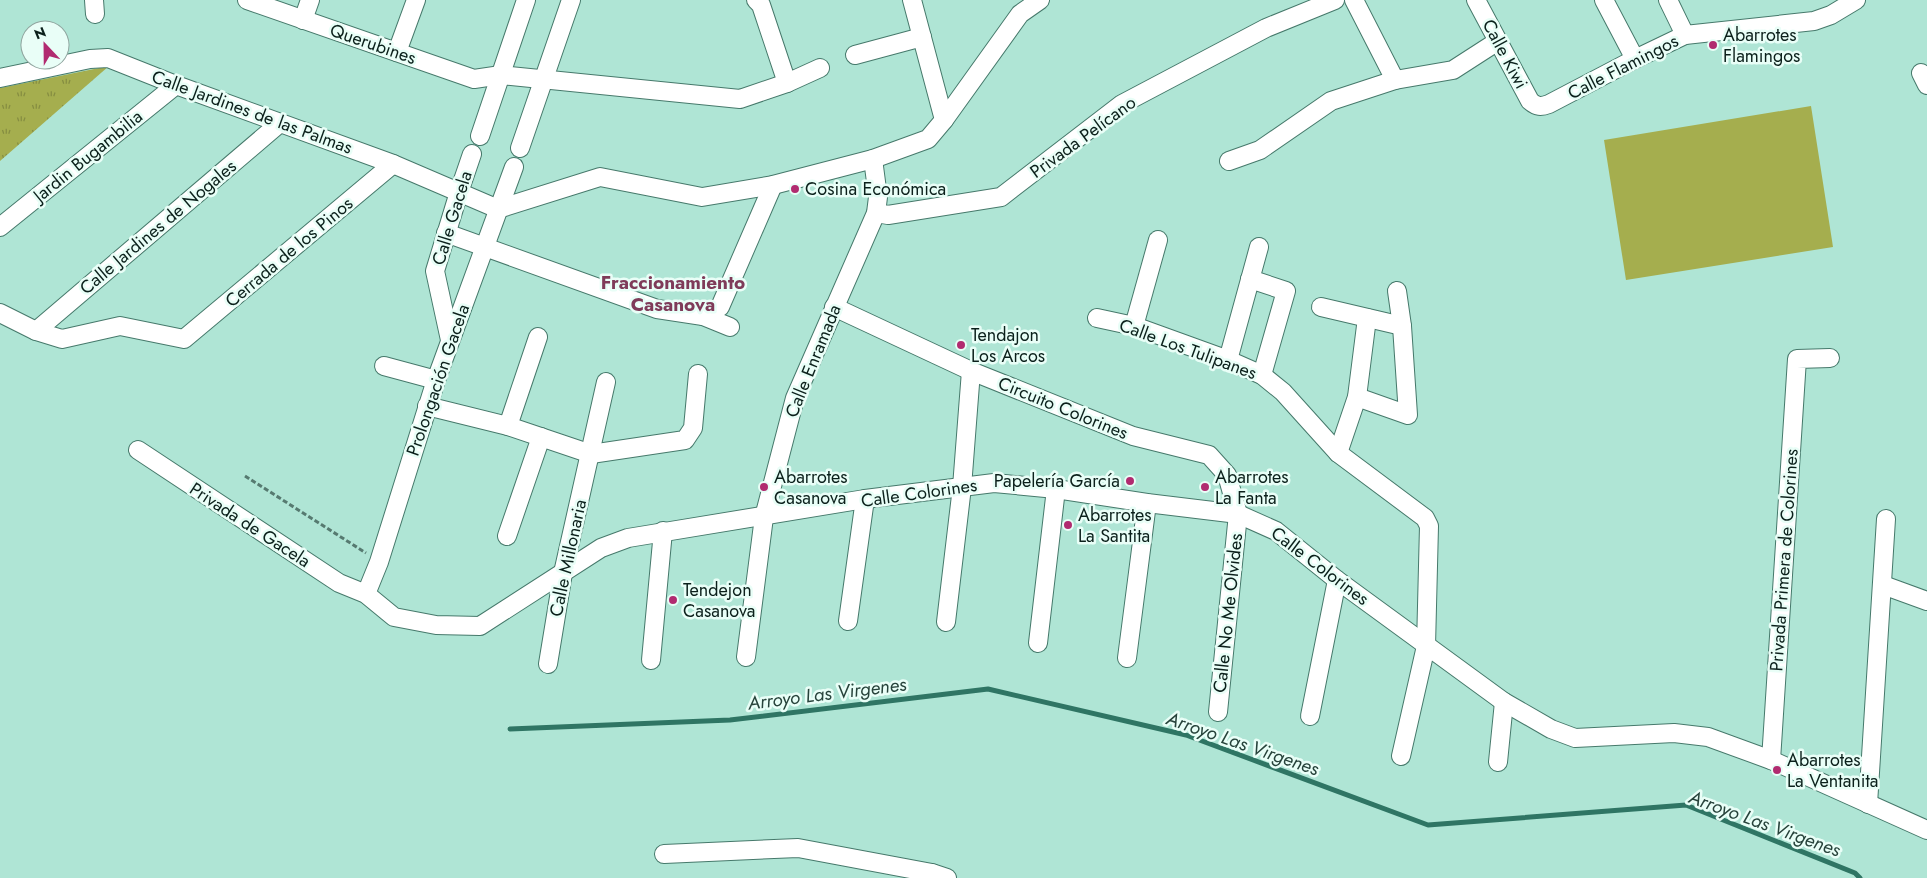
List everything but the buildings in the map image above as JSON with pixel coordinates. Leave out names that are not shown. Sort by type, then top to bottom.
[{"type":"street","name":"Querubines","points":[[246,0],[474,79],[501,75],[740,99],[820,68]]},
{"type":"street","points":[[304,20],[310,0]]},
{"type":"street","points":[[397,52],[416,0]]},
{"type":"street","points":[[480,136],[526,0]]},
{"type":"street","points":[[520,148],[571,0]]},
{"type":"street","points":[[756,0],[761,5],[787,82]]},
{"type":"street","points":[[912,0],[944,120]]},
{"type":"street","points":[[498,209],[600,177],[702,198],[773,185],[873,159],[928,139],[944,120],[1018,7],[1040,0]]},
{"type":"street","name":"Privada Pelícano","points":[[876,213],[888,215],[1000,197],[1122,104],[1266,28],[1335,0]]},
{"type":"street","points":[[1354,0],[1395,80]]},
{"type":"street","name":"Calle Kiwi","points":[[1476,0],[1530,101],[1535,106]]},
{"type":"street","points":[[1604,0],[1634,59]]},
{"type":"street","name":"Calle Flamingos","points":[[1535,106],[1549,104],[1634,59],[1685,36],[1814,22],[1856,0]]},
{"type":"street","points":[[1672,2],[1685,36]]},
{"type":"street","points":[[855,55],[922,37]]},
{"type":"street","points":[[1229,161],[1260,150],[1331,101],[1395,80],[1453,70],[1498,41]]},
{"type":"street","name":"Calle Jardines de las Palmas","points":[[0,78],[90,59],[108,58],[176,85],[393,164],[498,209]]},
{"type":"street","name":"Jardin Bugambilia","points":[[0,227],[176,85]]},
{"type":"street","name":"Calle Jardines de Nogales","points":[[36,331],[280,123]]},
{"type":"street","name":"Calle Gacela","points":[[450,340],[434,270],[472,154]]},
{"type":"street","name":"Calle Enramada","points":[[746,657],[764,517],[795,398],[876,213],[878,196],[873,159]]},
{"type":"street","name":"Cerrada de los Pinos","points":[[36,331],[62,340],[120,326],[184,339],[393,164]]},
{"type":"street","name":"Prolongación Gacela","points":[[366,594],[379,562],[436,380],[514,167]]},
{"type":"street","points":[[703,316],[720,307],[773,185]]},
{"type":"street","points":[[446,233],[657,309],[703,316],[730,326]]},
{"type":"street","points":[[1134,326],[1158,240]]},
{"type":"street","points":[[1228,360],[1259,247]]},
{"type":"street","points":[[1250,280],[1286,291],[1262,374]]},
{"type":"street","points":[[1357,398],[1408,414],[1402,326],[1397,291]]},
{"type":"street","name":"Circuito Colorines","points":[[834,307],[971,371],[1133,436],[1209,455],[1226,475],[1238,514]]},
{"type":"street","points":[[1321,307],[1402,326]]},
{"type":"street","points":[[0,313],[36,331]]},
{"type":"street","name":"Calle Los Tulipanes","points":[[1097,318],[1134,326],[1262,374],[1282,392],[1338,453],[1425,518],[1429,526],[1426,646]]},
{"type":"street","points":[[1338,453],[1357,398],[1367,318]]},
{"type":"street","points":[[508,426],[538,337]]},
{"type":"street","name":"Privada Primera de Colorines","points":[[1771,760],[1797,359],[1830,358]]},
{"type":"street","points":[[384,366],[436,380]]},
{"type":"street","points":[[946,622],[962,487],[971,371]]},
{"type":"street","points":[[427,406],[508,426],[591,454],[685,440],[692,428],[698,374]]},
{"type":"street","name":"Calle Millonaria","points":[[548,664],[563,573],[606,382]]},
{"type":"street","points":[[507,536],[541,437]]},
{"type":"street","name":"Privada de Gacela","points":[[138,450],[339,583],[366,594]]},
{"type":"street","name":"Calle Colorines","points":[[366,594],[394,617],[436,625],[480,626],[601,548],[628,538],[865,500],[994,483],[1056,489],[1238,514],[1276,531],[1337,580],[1426,646],[1504,702],[1551,729],[1575,738],[1674,733],[1708,737],[1771,760],[1927,830]]},
{"type":"street","points":[[1038,643],[1056,489]]},
{"type":"street","points":[[848,621],[865,500]]},
{"type":"street","points":[[1127,658],[1147,503]]},
{"type":"street","name":"Calle No Me Olvides","points":[[1218,712],[1238,514]]},
{"type":"street","points":[[1868,804],[1886,520]]},
{"type":"street","points":[[651,660],[663,531]]},
{"type":"street","points":[[1310,716],[1337,580]]},
{"type":"street","points":[[1883,585],[1927,601]]},
{"type":"street","points":[[1401,756],[1426,646]]},
{"type":"street","points":[[1498,762],[1504,702]]},
{"type":"street","points":[[664,854],[798,848],[937,876]]},
{"type":"path","points":[[246,476],[379,562]]},
{"type":"green space","points":[[109,66],[0,161],[0,88]]},
{"type":"green space","points":[[1811,106],[1833,247],[1626,280],[1604,140]]},
{"type":"waterway","name":"Arroyo Las Virgenes","points":[[510,729],[730,720],[988,689],[1186,735],[1428,825],[1686,805],[1855,873],[1860,878]]},
{"type":"place","name":"Abarrotes Flamingos","points":[[1713,45]]},
{"type":"place","name":"Cosina Económica","points":[[795,189]]},
{"type":"place","name":"Tendajon Los Arcos","points":[[961,345]]},
{"type":"place","name":"Papelería García","points":[[1130,481]]},
{"type":"place","name":"Abarrotes Casanova","points":[[764,487]]},
{"type":"place","name":"Abarrotes La Fanta","points":[[1205,487]]},
{"type":"place","name":"Abarrotes La Santita","points":[[1068,525]]},
{"type":"place","name":"Tendejon Casanova","points":[[673,600]]},
{"type":"place","name":"Abarrotes La Ventanita","points":[[1777,770]]},
{"type":"district","name":"Fraccionamiento Casanova","points":[[673,293]]}]
